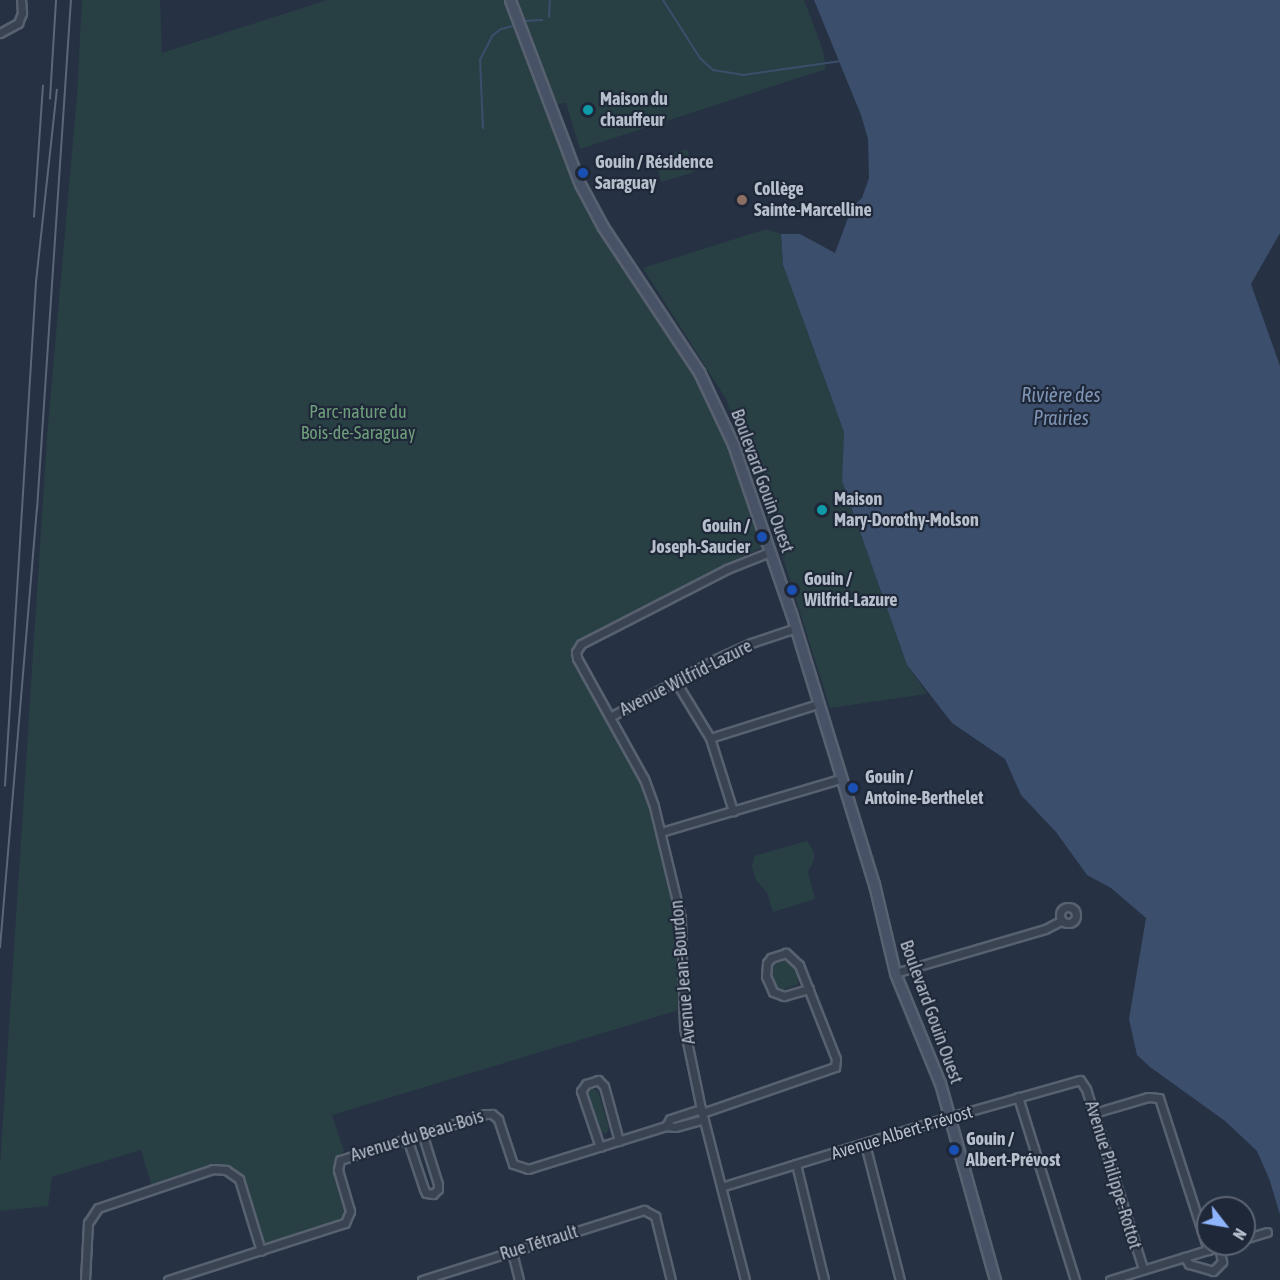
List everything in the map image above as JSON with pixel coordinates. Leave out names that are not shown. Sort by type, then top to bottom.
[{"type":"street","points":[[0,33],[18,23],[22,12],[21,0]]},
{"type":"street","name":"Boulevard Gouin Ouest","points":[[510,0],[580,183],[603,227],[685,349],[710,392],[733,444],[796,628],[840,779],[874,884],[895,973],[933,1063],[995,1280]]},
{"type":"street","name":"Avenue Jean-Bourdon","points":[[744,1280],[702,1114],[684,1027],[681,918],[661,832],[644,779],[576,658],[581,644],[727,568],[770,552]]},
{"type":"street","name":"Avenue Wilfrid-Lazure","points":[[610,717],[751,644],[796,628]]},
{"type":"street","points":[[676,682],[710,738],[733,811]]},
{"type":"street","points":[[710,738],[818,704]]},
{"type":"street","points":[[661,832],[840,779]]},
{"type":"street","points":[[895,973],[1046,929],[1061,921]]},
{"type":"street","name":"Avenue du Beau-Bois","points":[[168,1280],[345,1223],[350,1218],[350,1211],[338,1170],[340,1160],[422,1133],[492,1114],[498,1119],[513,1164],[520,1169],[528,1169],[666,1126],[670,1119],[702,1114],[835,1067],[836,1059],[809,989],[799,965],[791,955],[778,954],[767,963],[766,976],[773,992],[784,996],[809,989]]},
{"type":"street","points":[[600,1147],[581,1091],[582,1087],[598,1080],[604,1086],[619,1141]]},
{"type":"street","name":"Avenue Albert-Prévost","points":[[721,1187],[1075,1080],[1082,1082]]},
{"type":"street","name":"Avenue Philippe-Rottot","points":[[1082,1082],[1143,1269]]},
{"type":"street","points":[[1094,1113],[1148,1096],[1159,1098],[1196,1213]]},
{"type":"street","points":[[1018,1097],[1075,1280]]},
{"type":"street","points":[[407,1138],[424,1189],[426,1193],[433,1194],[438,1189],[438,1184],[422,1133]]},
{"type":"street","points":[[865,1144],[900,1280]]},
{"type":"street","points":[[796,1164],[824,1280]]},
{"type":"street","points":[[85,1280],[88,1224],[98,1209],[213,1169],[226,1170],[239,1179],[261,1251]]},
{"type":"street","name":"Rue Tétrault","points":[[422,1280],[441,1277],[512,1251],[645,1210],[655,1216],[671,1280]]},
{"type":"street","points":[[1256,1236],[1268,1232]]},
{"type":"street","points":[[512,1251],[519,1280]]},
{"type":"street","points":[[1110,1280],[1128,1277],[1143,1269],[1196,1254]]},
{"type":"street","points":[[1184,1257],[1189,1264],[1213,1271],[1222,1262],[1221,1256]]},
{"type":"green space","name":"Parc-nature du Bois-de-Saraguay","points":[[82,0],[160,0],[162,53],[327,0],[504,0],[568,170],[700,384],[721,425],[764,546],[578,641],[572,651],[574,662],[647,793],[674,897],[679,928],[679,1010],[332,1115],[344,1151],[336,1159],[334,1169],[345,1211],[344,1216],[340,1221],[262,1247],[241,1177],[235,1170],[227,1166],[212,1166],[152,1187],[141,1150],[52,1177],[48,1206],[0,1211],[0,1166],[47,437],[77,95]]},
{"type":"green space","points":[[515,0],[804,0],[823,50],[826,69],[580,149],[566,103],[556,104]]},
{"type":"green space","points":[[687,149],[694,172],[662,182],[654,159]]},
{"type":"green space","points":[[766,229],[781,234],[783,265],[844,432],[842,481],[907,665],[927,694],[830,708],[785,564],[726,399],[643,268]]},
{"type":"green space","points":[[807,841],[814,852],[814,860],[808,872],[815,899],[773,912],[767,893],[756,880],[752,867],[754,856]]},
{"type":"green space","points":[[783,958],[793,964],[799,979],[798,984],[783,990],[774,987],[772,968],[774,963]]},
{"type":"green space","points":[[591,1088],[598,1091],[609,1128],[606,1134],[599,1131],[587,1094]]},
{"type":"water","name":"Rivière des Prairies","points":[[814,0],[1280,0],[1280,233],[1251,284],[1280,366],[1280,1215],[1270,1181],[1257,1151],[1225,1121],[1150,1067],[1137,1055],[1129,1019],[1146,918],[1111,888],[1087,875],[1056,832],[1021,795],[1005,759],[952,723],[907,665],[842,481],[844,432],[783,265],[781,234],[800,234],[835,253],[852,207],[862,198],[869,178],[868,139],[861,115]]},
{"type":"waterway","points":[[549,17],[550,0]]},
{"type":"waterway","points":[[663,0],[700,58],[713,70],[743,75],[841,61]]},
{"type":"waterway","points":[[525,21],[542,20]]},
{"type":"waterway","points":[[483,128],[480,60],[492,36],[501,29],[513,26]]},
{"type":"tram line","points":[[50,99],[56,0]]},
{"type":"tram line","points":[[0,948],[37,510],[71,0]]},
{"type":"tram line","points":[[34,217],[43,86]]},
{"type":"tram line","points":[[5,786],[36,282],[57,90]]},
{"type":"place","name":"Maison du chauffeur","points":[[588,110]]},
{"type":"place","name":"Gouin / Résidence Saraguay","points":[[583,173]]},
{"type":"place","name":"Collège Sainte-Marcelline","points":[[742,200]]},
{"type":"place","name":"Maison Mary-Dorothy-Molson","points":[[822,510]]},
{"type":"place","name":"Gouin / Joseph-Saucier","points":[[762,537]]},
{"type":"place","name":"Gouin / Wilfrid-Lazure","points":[[792,590]]},
{"type":"place","name":"Gouin / Antoine-Berthelet","points":[[853,788]]},
{"type":"place","name":"Gouin / Albert-Prévost","points":[[954,1150]]}]
